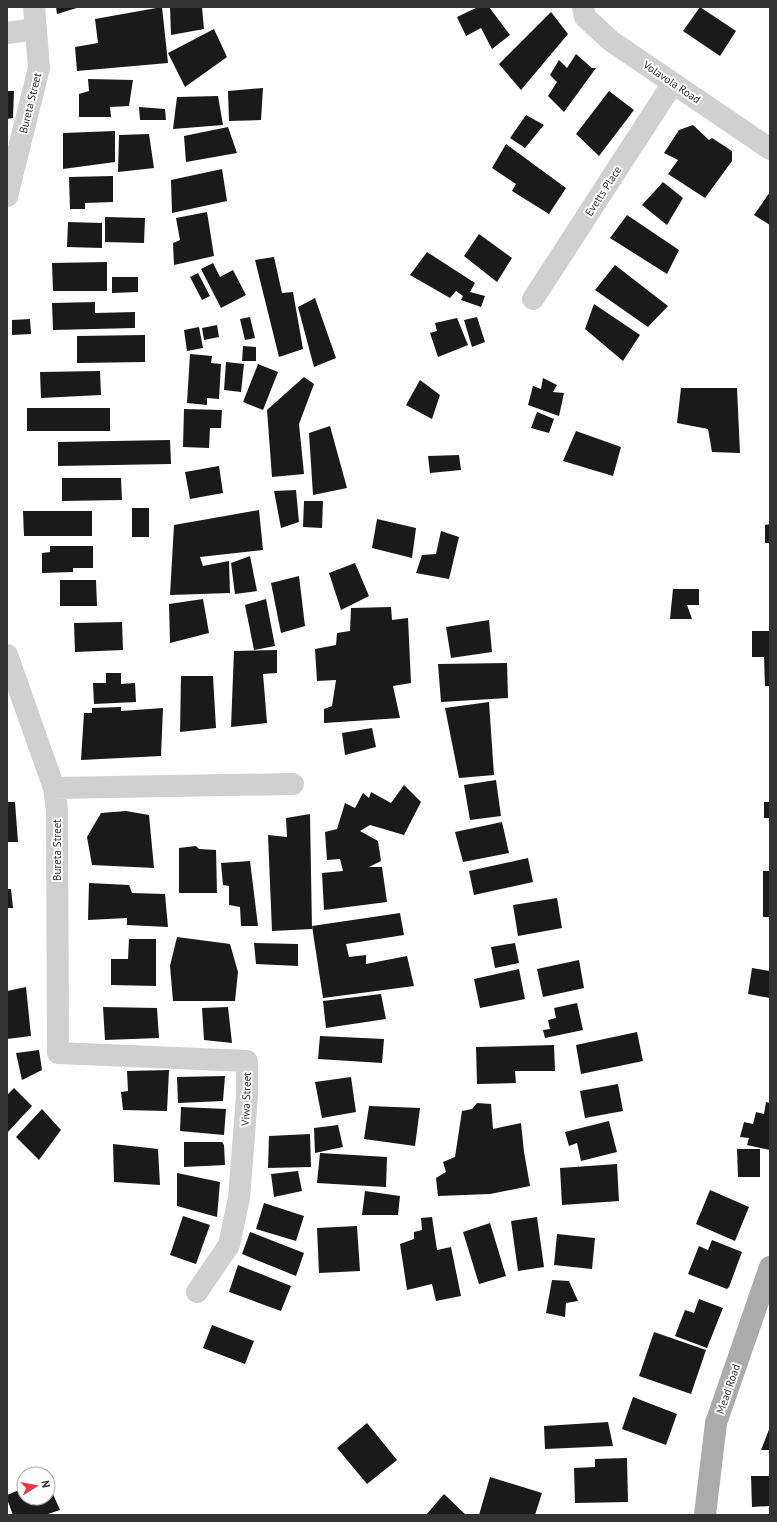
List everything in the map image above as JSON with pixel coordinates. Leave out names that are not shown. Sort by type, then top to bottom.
[{"type":"main road","name":"Mead Road","points":[[705,1515],[716,1423],[770,1267]]},
{"type":"street","name":"Bureta Street","points":[[7,196],[39,68],[34,7]]},
{"type":"street","name":"Volavola Road","points":[[582,7],[585,18],[611,41],[770,149]]},
{"type":"street","points":[[7,33],[36,29]]},
{"type":"street","name":"Evetts Place","points":[[532,299],[673,83]]},
{"type":"street","name":"Bureta Street","points":[[7,656],[54,788],[57,810],[58,1053]]},
{"type":"street","points":[[54,788],[293,784]]},
{"type":"street","name":"Viwa Street","points":[[58,1053],[247,1061],[247,1096],[239,1198],[229,1245],[197,1292]]},
{"type":"building","points":[[56,7],[80,7],[57,14]]},
{"type":"building","points":[[162,7],[168,63],[77,71],[75,47],[98,43],[95,19]]},
{"type":"building","points":[[170,7],[202,7],[204,29],[171,35]]},
{"type":"building","points":[[478,7],[489,7],[510,35],[492,49],[481,28],[466,36],[457,17]]},
{"type":"building","points":[[700,7],[736,31],[720,56],[683,31]]},
{"type":"building","points":[[551,12],[568,34],[521,90],[499,64]]},
{"type":"building","points":[[214,29],[227,57],[185,87],[168,53]]},
{"type":"building","points":[[576,54],[592,68],[596,68],[564,112],[548,96],[557,82],[550,75],[559,60],[567,68]]},
{"type":"building","points":[[88,79],[133,80],[129,106],[110,107],[111,117],[79,117],[79,94],[89,91]]},
{"type":"building","points":[[263,88],[261,120],[229,121],[228,91]]},
{"type":"building","points":[[7,91],[14,91],[13,118],[7,119]]},
{"type":"building","points":[[609,91],[634,110],[599,156],[576,134]]},
{"type":"building","points":[[218,96],[223,125],[173,129],[177,97]]},
{"type":"building","points":[[139,107],[165,109],[166,120],[140,120]]},
{"type":"building","points":[[526,115],[544,125],[525,148],[510,138]]},
{"type":"building","points":[[693,125],[709,140],[712,138],[732,151],[732,161],[705,198],[668,174],[678,160],[664,153],[679,130]]},
{"type":"building","points":[[228,127],[237,153],[186,162],[184,136]]},
{"type":"building","points":[[115,131],[115,162],[63,169],[63,133]]},
{"type":"building","points":[[149,134],[154,168],[118,172],[119,135]]},
{"type":"building","points":[[506,144],[566,188],[549,214],[512,191],[516,184],[492,168]]},
{"type":"building","points":[[222,169],[227,201],[172,213],[171,180]]},
{"type":"building","points":[[113,176],[113,202],[85,203],[85,209],[70,209],[69,177]]},
{"type":"building","points":[[663,182],[683,198],[667,225],[642,205]]},
{"type":"building","points":[[770,192],[770,225],[754,215]]},
{"type":"building","points":[[207,212],[214,256],[174,265],[173,243],[180,240],[176,218]]},
{"type":"building","points":[[627,215],[679,250],[667,274],[610,238]]},
{"type":"building","points":[[105,217],[145,218],[144,243],[105,242]]},
{"type":"building","points":[[68,222],[102,223],[102,248],[67,247]]},
{"type":"building","points":[[479,234],[512,258],[497,282],[464,256]]},
{"type":"building","points":[[427,252],[475,283],[470,292],[485,296],[481,307],[461,300],[463,296],[456,291],[450,298],[410,275]]},
{"type":"building","points":[[274,257],[282,293],[293,292],[303,349],[279,357],[255,260]]},
{"type":"building","points":[[107,262],[107,291],[53,291],[52,263]]},
{"type":"building","points":[[213,263],[220,277],[233,270],[246,295],[221,308],[201,269]]},
{"type":"building","points":[[615,265],[668,306],[648,327],[595,290]]},
{"type":"building","points":[[198,273],[210,296],[202,300],[190,277]]},
{"type":"building","points":[[112,277],[138,277],[138,292],[112,293]]},
{"type":"building","points":[[315,298],[336,358],[314,367],[298,307]]},
{"type":"building","points":[[95,302],[95,313],[135,312],[135,328],[53,330],[52,303]]},
{"type":"building","points":[[594,304],[640,335],[623,361],[585,329]]},
{"type":"building","points":[[250,317],[255,338],[245,340],[240,319]]},
{"type":"building","points":[[477,317],[485,342],[472,347],[464,320]]},
{"type":"building","points":[[457,318],[468,345],[438,357],[430,333],[437,331],[435,323]]},
{"type":"building","points":[[30,319],[31,334],[12,335],[12,320]]},
{"type":"building","points":[[217,325],[219,337],[204,340],[202,328]]},
{"type":"building","points":[[199,327],[203,348],[187,351],[184,330]]},
{"type":"building","points":[[145,335],[145,362],[77,363],[77,336]]},
{"type":"building","points":[[243,346],[256,347],[256,361],[242,361]]},
{"type":"building","points":[[190,354],[212,356],[211,363],[221,364],[219,399],[207,398],[207,405],[187,403]]},
{"type":"building","points":[[226,362],[244,364],[241,392],[224,390]]},
{"type":"building","points":[[258,364],[278,372],[263,410],[243,402]]},
{"type":"building","points":[[100,371],[101,395],[41,398],[40,372]]},
{"type":"building","points":[[304,377],[314,384],[299,424],[304,474],[272,477],[267,410]]},
{"type":"building","points":[[543,378],[557,385],[553,392],[564,393],[559,416],[528,405],[533,386],[541,389]]},
{"type":"building","points":[[420,380],[440,395],[432,419],[406,405]]},
{"type":"building","points":[[681,388],[737,388],[740,453],[712,452],[708,429],[677,423]]},
{"type":"building","points":[[27,408],[110,408],[110,431],[27,431]]},
{"type":"building","points":[[184,409],[222,410],[221,428],[210,428],[209,448],[183,447]]},
{"type":"building","points":[[537,412],[554,419],[549,433],[531,428]]},
{"type":"building","points":[[330,426],[347,488],[313,495],[309,433]]},
{"type":"building","points":[[576,431],[621,447],[613,476],[563,461]]},
{"type":"building","points":[[170,440],[171,464],[58,466],[58,442]]},
{"type":"building","points":[[459,455],[461,470],[430,473],[428,456]]},
{"type":"building","points":[[219,466],[223,493],[190,499],[185,472]]},
{"type":"building","points":[[62,478],[121,478],[122,500],[62,501]]},
{"type":"building","points":[[296,490],[299,522],[281,528],[274,491]]},
{"type":"building","points":[[304,501],[323,501],[322,528],[303,527]]},
{"type":"building","points":[[132,508],[149,508],[149,537],[132,537]]},
{"type":"building","points":[[259,510],[263,550],[200,557],[203,566],[229,561],[230,593],[170,595],[174,525]]},
{"type":"building","points":[[23,511],[92,511],[92,536],[24,536]]},
{"type":"building","points":[[377,519],[416,528],[412,558],[372,548]]},
{"type":"building","points":[[770,524],[770,543],[765,543],[765,525]]},
{"type":"building","points":[[441,531],[459,537],[449,579],[416,573],[422,555],[436,554]]},
{"type":"building","points":[[50,546],[93,546],[93,568],[73,568],[73,572],[42,573],[42,553],[50,552]]},
{"type":"building","points":[[250,556],[257,591],[235,594],[231,563]]},
{"type":"building","points":[[355,563],[369,596],[341,610],[329,573]]},
{"type":"building","points":[[299,576],[305,626],[281,633],[271,583]]},
{"type":"building","points":[[60,580],[96,580],[97,606],[60,606]]},
{"type":"building","points":[[673,589],[699,589],[699,605],[687,605],[692,619],[670,619]]},
{"type":"building","points":[[203,599],[209,633],[170,643],[169,604]]},
{"type":"building","points":[[266,599],[275,646],[254,650],[245,605]]},
{"type":"building","points":[[391,607],[392,620],[408,618],[411,683],[393,686],[400,718],[324,723],[324,709],[332,706],[336,680],[317,681],[315,649],[336,645],[337,633],[350,631],[351,608]]},
{"type":"building","points":[[489,620],[492,652],[451,658],[446,627]]},
{"type":"building","points":[[122,622],[123,650],[75,652],[74,623]]},
{"type":"building","points":[[752,631],[770,631],[770,686],[765,686],[764,657],[752,657]]},
{"type":"building","points":[[277,650],[277,673],[263,674],[267,723],[231,727],[234,651]]},
{"type":"building","points":[[507,663],[508,698],[441,702],[438,664]]},
{"type":"building","points":[[106,673],[121,673],[121,684],[135,683],[136,702],[94,704],[93,683],[106,683]]},
{"type":"building","points":[[181,676],[213,676],[216,728],[180,732]]},
{"type":"building","points":[[489,702],[494,775],[459,778],[445,708]]},
{"type":"building","points":[[121,707],[121,711],[163,708],[161,756],[81,760],[84,713],[92,713],[92,708]]},
{"type":"building","points":[[372,728],[376,747],[345,755],[342,733]]},
{"type":"building","points":[[496,780],[501,816],[470,820],[464,785]]},
{"type":"building","points":[[404,785],[421,802],[404,835],[370,825],[360,831],[378,841],[381,861],[369,867],[382,867],[387,902],[324,910],[322,873],[343,871],[340,859],[327,860],[325,832],[337,829],[345,803],[355,808],[363,793],[369,798],[371,792],[391,803]]},
{"type":"building","points":[[7,802],[15,802],[18,842],[7,842]]},
{"type":"building","points":[[764,802],[770,802],[770,818],[764,818]]},
{"type":"building","points":[[126,811],[149,815],[154,868],[92,865],[87,837],[101,813]]},
{"type":"building","points":[[310,814],[312,929],[272,931],[268,835],[287,837],[286,818]]},
{"type":"building","points":[[502,822],[509,853],[463,862],[455,832]]},
{"type":"building","points":[[196,846],[199,849],[216,850],[217,893],[179,893],[179,848]]},
{"type":"building","points":[[528,858],[533,882],[474,895],[469,871]]},
{"type":"building","points":[[250,861],[258,926],[241,926],[240,907],[229,905],[229,886],[223,885],[221,863]]},
{"type":"building","points":[[763,871],[770,871],[770,917],[763,917]]},
{"type":"building","points":[[89,883],[129,885],[132,893],[165,894],[168,927],[127,925],[127,918],[88,920]]},
{"type":"building","points":[[7,889],[11,889],[13,908],[7,908]]},
{"type":"building","points":[[557,898],[562,928],[518,936],[513,905]]},
{"type":"building","points":[[400,913],[404,935],[346,944],[349,957],[366,955],[366,964],[407,956],[414,986],[323,998],[312,926]]},
{"type":"building","points":[[177,937],[230,944],[238,972],[235,1001],[173,1001],[170,966]]},
{"type":"building","points":[[129,939],[156,939],[156,986],[111,985],[111,959],[128,959]]},
{"type":"building","points":[[254,943],[298,944],[298,966],[256,964]]},
{"type":"building","points":[[515,943],[519,963],[495,968],[491,947]]},
{"type":"building","points":[[579,960],[584,988],[543,997],[537,969]]},
{"type":"building","points":[[752,968],[770,971],[770,998],[748,994]]},
{"type":"building","points":[[519,969],[525,999],[480,1008],[474,979]]},
{"type":"building","points":[[26,987],[31,1036],[7,1039],[7,991]]},
{"type":"building","points":[[381,994],[386,1019],[326,1028],[323,1001]]},
{"type":"building","points":[[577,1003],[583,1030],[545,1038],[543,1030],[550,1029],[548,1020],[556,1018],[554,1008]]},
{"type":"building","points":[[103,1007],[157,1008],[159,1038],[105,1040]]},
{"type":"building","points":[[228,1007],[232,1043],[204,1040],[202,1008]]},
{"type":"building","points":[[637,1032],[643,1061],[581,1074],[576,1045]]},
{"type":"building","points":[[320,1036],[384,1039],[382,1063],[318,1059]]},
{"type":"building","points":[[554,1045],[555,1071],[515,1071],[516,1083],[477,1084],[476,1047]]},
{"type":"building","points":[[39,1050],[42,1070],[22,1080],[16,1053]]},
{"type":"building","points":[[169,1070],[167,1111],[123,1110],[121,1092],[128,1091],[127,1071]]},
{"type":"building","points":[[225,1076],[223,1101],[178,1103],[177,1077]]},
{"type":"building","points":[[351,1077],[356,1112],[322,1118],[315,1082]]},
{"type":"building","points":[[618,1084],[623,1111],[585,1118],[580,1091]]},
{"type":"building","points":[[14,1088],[32,1106],[7,1133],[7,1095]]},
{"type":"building","points":[[766,1102],[770,1103],[770,1150],[747,1145],[749,1138],[740,1137],[744,1122],[753,1124],[756,1112],[764,1114]]},
{"type":"building","points":[[477,1103],[491,1104],[493,1129],[521,1123],[530,1186],[490,1194],[438,1196],[436,1178],[446,1172],[443,1162],[455,1157],[462,1111],[472,1109]]},
{"type":"building","points":[[369,1106],[420,1108],[415,1146],[364,1139]]},
{"type":"building","points":[[181,1107],[226,1109],[224,1135],[180,1131]]},
{"type":"building","points":[[42,1109],[61,1130],[39,1160],[16,1137]]},
{"type":"building","points":[[609,1121],[617,1152],[581,1161],[577,1143],[569,1146],[565,1132]]},
{"type":"building","points":[[338,1125],[343,1147],[315,1153],[314,1128]]},
{"type":"building","points":[[310,1134],[311,1167],[268,1168],[269,1136]]},
{"type":"building","points":[[184,1142],[222,1142],[224,1145],[225,1165],[184,1167]]},
{"type":"building","points":[[113,1144],[158,1149],[160,1185],[114,1182]]},
{"type":"building","points":[[737,1149],[760,1149],[760,1177],[738,1177]]},
{"type":"building","points":[[320,1153],[387,1157],[386,1187],[317,1183]]},
{"type":"building","points":[[617,1164],[619,1201],[562,1205],[560,1168]]},
{"type":"building","points":[[298,1171],[302,1191],[274,1197],[271,1174]]},
{"type":"building","points":[[177,1173],[220,1182],[217,1217],[177,1206]]},
{"type":"building","points":[[710,1190],[749,1207],[735,1241],[696,1224]]},
{"type":"building","points":[[365,1191],[400,1196],[398,1215],[362,1215]]},
{"type":"building","points":[[264,1203],[304,1216],[296,1241],[256,1229]]},
{"type":"building","points":[[183,1216],[210,1225],[196,1264],[170,1255]]},
{"type":"building","points":[[432,1217],[437,1250],[451,1247],[461,1296],[436,1301],[432,1284],[407,1290],[400,1244],[414,1239],[414,1232],[422,1230],[421,1218]]},
{"type":"building","points":[[537,1217],[544,1267],[518,1271],[511,1221]]},
{"type":"building","points":[[490,1223],[506,1276],[479,1284],[463,1232]]},
{"type":"building","points":[[357,1226],[360,1271],[319,1273],[317,1228]]},
{"type":"building","points":[[250,1232],[304,1253],[296,1276],[242,1254]]},
{"type":"building","points":[[557,1234],[595,1238],[592,1269],[554,1265]]},
{"type":"building","points":[[712,1240],[742,1252],[727,1289],[688,1274],[699,1246],[708,1250]]},
{"type":"building","points":[[238,1265],[291,1286],[281,1311],[229,1292]]},
{"type":"building","points":[[552,1280],[569,1281],[578,1301],[566,1303],[565,1317],[546,1313]]},
{"type":"building","points":[[699,1299],[723,1308],[707,1348],[675,1336],[685,1310],[694,1313]]},
{"type":"building","points":[[212,1325],[254,1341],[245,1364],[203,1348]]},
{"type":"building","points":[[654,1332],[706,1350],[691,1394],[639,1376]]},
{"type":"building","points":[[633,1397],[677,1414],[666,1445],[622,1429]]},
{"type":"building","points":[[608,1422],[613,1446],[545,1449],[544,1426]]},
{"type":"building","points":[[367,1423],[397,1460],[367,1484],[337,1448]]},
{"type":"building","points":[[770,1427],[770,1450],[761,1450]]},
{"type":"building","points":[[627,1458],[628,1502],[575,1503],[574,1468],[595,1467],[595,1459]]},
{"type":"building","points":[[751,1476],[770,1476],[770,1506],[752,1507]]},
{"type":"building","points":[[490,1477],[542,1493],[535,1515],[479,1515]]},
{"type":"building","points":[[16,1491],[16,1506],[56,1506],[56,1501],[60,1510],[45,1515],[13,1515],[7,1495]]},
{"type":"building","points":[[444,1494],[466,1515],[426,1515]]}]
